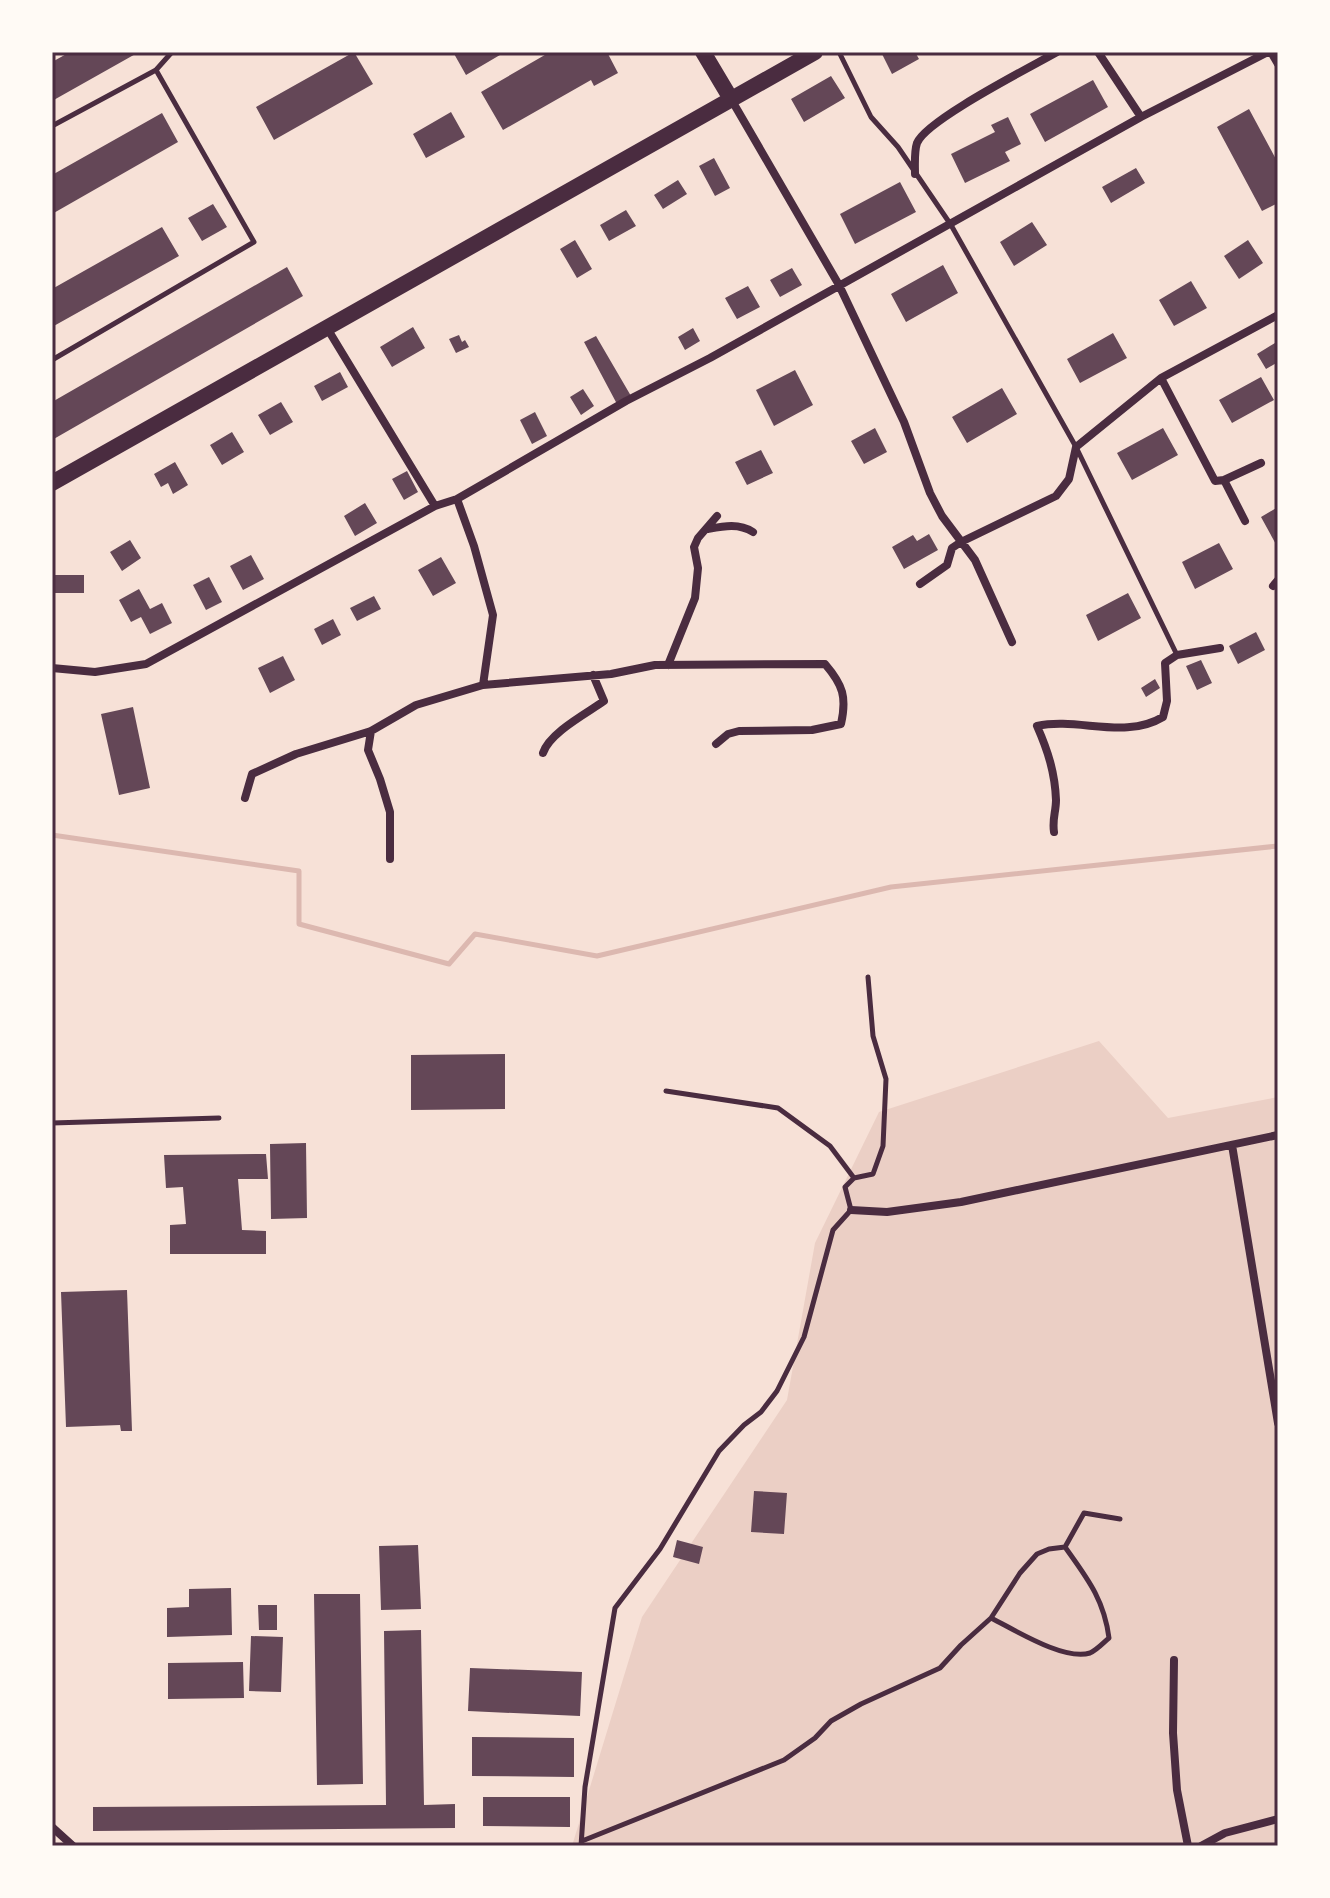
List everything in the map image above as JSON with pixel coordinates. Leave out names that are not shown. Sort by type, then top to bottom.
[{"type":"main road","points":[[703,52],[731,99]]},
{"type":"main road","points":[[52,483],[815,52]]},
{"type":"street","points":[[915,174],[917,144],[925,133],[962,107],[1057,52]]},
{"type":"street","points":[[1098,52],[1141,117]]},
{"type":"street","points":[[52,668],[95,672],[146,664],[435,506],[457,499],[626,401],[710,358],[1141,117],[1270,52],[1278,64]]},
{"type":"street","points":[[731,99],[839,285],[904,422],[930,493],[942,516],[975,560],[1012,642]]},
{"type":"street","points":[[920,584],[947,565],[952,548],[961,542],[1056,496],[1069,479],[1076,447],[1161,378],[1278,315]]},
{"type":"street","points":[[327,328],[435,506]]},
{"type":"street","points":[[1161,378],[1215,481],[1261,463]]},
{"type":"street","points":[[1224,480],[1245,521]]},
{"type":"street","points":[[457,499],[493,615],[483,685]]},
{"type":"street","points":[[668,665],[695,598],[698,568],[694,547],[717,516]]},
{"type":"street","points":[[708,529],[729,525],[753,532]]},
{"type":"street","points":[[1054,832],[1052,818],[1056,803],[1052,759],[1037,726],[1058,722],[1141,728],[1154,723],[1163,717],[1167,701],[1165,663],[1177,655],[1220,648]]},
{"type":"street","points":[[245,798],[252,774],[296,754],[371,731],[416,705],[483,685],[668,665],[825,664],[835,676],[846,702],[841,724],[812,730],[739,731],[728,734],[716,744]]},
{"type":"street","points":[[543,753],[546,744],[604,701],[593,675]]},
{"type":"street","points":[[371,731],[368,750],[390,812],[390,859]]},
{"type":"street","points":[[851,1210],[887,1212],[961,1202],[1278,1135]]},
{"type":"street","points":[[1232,1145],[1278,1423]]},
{"type":"street","points":[[1174,1660],[1173,1733],[1177,1790],[1188,1846]]},
{"type":"street","points":[[1201,1846],[1225,1833],[1278,1819]]},
{"type":"street","points":[[52,1827],[73,1846]]},
{"type":"lane","points":[[52,126],[156,70],[172,52]]},
{"type":"lane","points":[[839,52],[871,117],[898,147],[951,225],[1076,447],[1177,655]]},
{"type":"lane","points":[[52,360],[254,242],[156,70]]},
{"type":"lane","points":[[868,977],[873,1036],[886,1079],[883,1146],[873,1174],[854,1178],[845,1187],[851,1210],[833,1230],[804,1337],[777,1391],[761,1412],[719,1451],[660,1549],[615,1608],[593,1730],[581,1844],[784,1760],[815,1738],[831,1721],[940,1668],[991,1618],[1020,1573],[1037,1554],[1065,1547]]},
{"type":"lane","points":[[666,1091],[778,1108],[830,1146],[854,1178]]},
{"type":"lane","points":[[52,1123],[219,1118]]},
{"type":"lane","points":[[1065,1547],[1084,1513],[1120,1519]]},
{"type":"lane","points":[[991,1618],[1045,1645],[1077,1655],[1094,1652],[1109,1638],[1107,1618],[1099,1595],[1065,1547]]},
{"type":"shaded area","points":[[1099,1041],[1168,1118],[1278,1097],[1278,1846],[572,1846],[642,1617],[787,1400],[815,1243],[879,1112]]},
{"type":"building","points":[[70,52],[139,52],[52,101],[52,62]]},
{"type":"building","points":[[354,52],[373,84],[274,140],[256,107]]},
{"type":"building","points":[[453,52],[505,52],[466,75]]},
{"type":"building","points":[[550,52],[607,52],[618,73],[594,86],[591,80],[503,130],[481,92]]},
{"type":"building","points":[[881,52],[915,52],[919,59],[892,74]]},
{"type":"building","points":[[831,76],[845,98],[804,122],[791,99]]},
{"type":"building","points":[[1093,80],[1108,107],[1045,142],[1030,114]]},
{"type":"building","points":[[1249,109],[1278,163],[1278,203],[1262,211],[1217,127]]},
{"type":"building","points":[[451,112],[465,137],[426,158],[413,134]]},
{"type":"building","points":[[162,113],[178,142],[52,214],[52,175]]},
{"type":"building","points":[[1008,117],[1021,144],[1005,152],[1010,161],[965,183],[951,154],[995,132],[991,125]]},
{"type":"building","points":[[714,158],[730,188],[715,196],[699,166]]},
{"type":"building","points":[[1136,168],[1145,183],[1111,203],[1102,187]]},
{"type":"building","points":[[678,180],[687,194],[663,209],[654,195]]},
{"type":"building","points":[[900,182],[916,212],[855,244],[840,214]]},
{"type":"building","points":[[213,204],[227,227],[202,241],[188,218]]},
{"type":"building","points":[[626,210],[636,226],[609,241],[600,225]]},
{"type":"building","points":[[1032,222],[1047,245],[1014,266],[1000,242]]},
{"type":"building","points":[[162,227],[179,256],[52,327],[52,289]]},
{"type":"building","points":[[575,240],[592,269],[577,278],[560,249]]},
{"type":"building","points":[[1248,240],[1263,263],[1239,279],[1224,256]]},
{"type":"building","points":[[943,265],[958,293],[906,322],[891,294]]},
{"type":"building","points":[[287,267],[303,296],[52,440],[52,402]]},
{"type":"building","points":[[792,268],[802,285],[780,297],[770,280]]},
{"type":"building","points":[[1191,281],[1207,308],[1174,326],[1159,300]]},
{"type":"building","points":[[748,286],[760,307],[737,319],[725,298]]},
{"type":"building","points":[[413,327],[425,348],[392,367],[380,347]]},
{"type":"building","points":[[693,328],[700,341],[685,350],[678,337]]},
{"type":"building","points":[[1113,333],[1127,358],[1080,383],[1067,359]]},
{"type":"building","points":[[459,335],[469,347],[456,353],[449,339]]},
{"type":"building","points":[[596,336],[631,396],[617,404],[584,342]]},
{"type":"building","points":[[1275,343],[1278,362],[1266,369],[1257,354]]},
{"type":"building","points":[[795,370],[813,405],[774,426],[756,390]]},
{"type":"building","points":[[340,372],[348,387],[322,401],[314,386]]},
{"type":"building","points":[[1261,377],[1274,400],[1232,423],[1219,400]]},
{"type":"building","points":[[1002,388],[1017,414],[967,443],[952,417]]},
{"type":"building","points":[[583,389],[594,406],[581,415],[570,397]]},
{"type":"building","points":[[281,402],[293,422],[270,435],[258,415]]},
{"type":"building","points":[[535,412],[547,436],[532,444],[520,420]]},
{"type":"building","points":[[875,428],[887,452],[864,464],[851,441]]},
{"type":"building","points":[[1163,428],[1178,455],[1132,480],[1117,453]]},
{"type":"building","points":[[232,432],[244,452],[222,465],[210,445]]},
{"type":"building","points":[[761,450],[773,473],[747,485],[735,462]]},
{"type":"building","points":[[175,462],[188,485],[173,494],[168,483],[161,487],[154,474]]},
{"type":"building","points":[[407,471],[418,492],[404,500],[392,479]]},
{"type":"building","points":[[365,503],[377,523],[355,536],[344,516]]},
{"type":"building","points":[[1278,507],[1278,548],[1261,517]]},
{"type":"building","points":[[929,534],[938,550],[904,569],[892,547],[913,535],[917,541]]},
{"type":"building","points":[[130,540],[141,558],[122,571],[110,552]]},
{"type":"building","points":[[1219,543],[1233,569],[1195,589],[1182,562]]},
{"type":"building","points":[[251,555],[264,579],[243,590],[230,566]]},
{"type":"building","points":[[441,557],[456,583],[433,596],[418,570]]},
{"type":"building","points":[[52,575],[84,575],[84,593],[52,593]]},
{"type":"building","points":[[209,577],[222,602],[206,610],[193,585]]},
{"type":"building","points":[[139,589],[150,609],[162,603],[172,623],[150,634],[141,617],[131,622],[119,600]]},
{"type":"building","points":[[1128,593],[1141,618],[1098,641],[1086,615]]},
{"type":"building","points":[[374,596],[381,609],[357,621],[350,608]]},
{"type":"building","points":[[333,619],[341,635],[322,645],[314,629]]},
{"type":"building","points":[[1256,632],[1265,650],[1238,664],[1229,646]]},
{"type":"building","points":[[283,656],[295,680],[270,693],[258,668]]},
{"type":"building","points":[[1201,660],[1212,683],[1197,690],[1186,666]]},
{"type":"building","points":[[1155,679],[1160,688],[1146,697],[1141,688]]},
{"type":"building","points":[[133,707],[150,788],[119,795],[101,714]]},
{"type":"building","points":[[505,1054],[505,1109],[411,1110],[411,1055]]},
{"type":"building","points":[[306,1143],[307,1218],[271,1219],[270,1144]]},
{"type":"building","points":[[266,1154],[268,1179],[238,1179],[242,1230],[266,1231],[266,1254],[170,1254],[170,1225],[186,1224],[183,1187],[166,1188],[164,1155]]},
{"type":"building","points":[[127,1290],[132,1431],[121,1431],[120,1425],[66,1427],[61,1292]]},
{"type":"building","points":[[754,1491],[787,1493],[784,1534],[751,1532]]},
{"type":"building","points":[[677,1540],[703,1547],[699,1564],[673,1557]]},
{"type":"building","points":[[418,1545],[421,1609],[381,1610],[379,1546]]},
{"type":"building","points":[[231,1588],[232,1635],[167,1637],[167,1608],[189,1607],[189,1589]]},
{"type":"building","points":[[314,1594],[360,1594],[363,1784],[317,1785]]},
{"type":"building","points":[[258,1605],[277,1605],[277,1630],[259,1630]]},
{"type":"building","points":[[421,1630],[424,1805],[455,1804],[455,1828],[93,1831],[93,1807],[386,1805],[384,1631]]},
{"type":"building","points":[[251,1636],[283,1637],[281,1692],[249,1691]]},
{"type":"building","points":[[243,1662],[244,1698],[168,1699],[168,1663]]},
{"type":"building","points":[[470,1668],[582,1672],[580,1716],[468,1711]]},
{"type":"building","points":[[472,1737],[574,1738],[574,1777],[472,1776]]},
{"type":"building","points":[[483,1797],[570,1797],[570,1827],[483,1826]]},
{"type":"waterway","points":[[52,835],[299,871],[299,924],[449,964],[475,934],[597,956],[891,887],[1278,846]]}]
